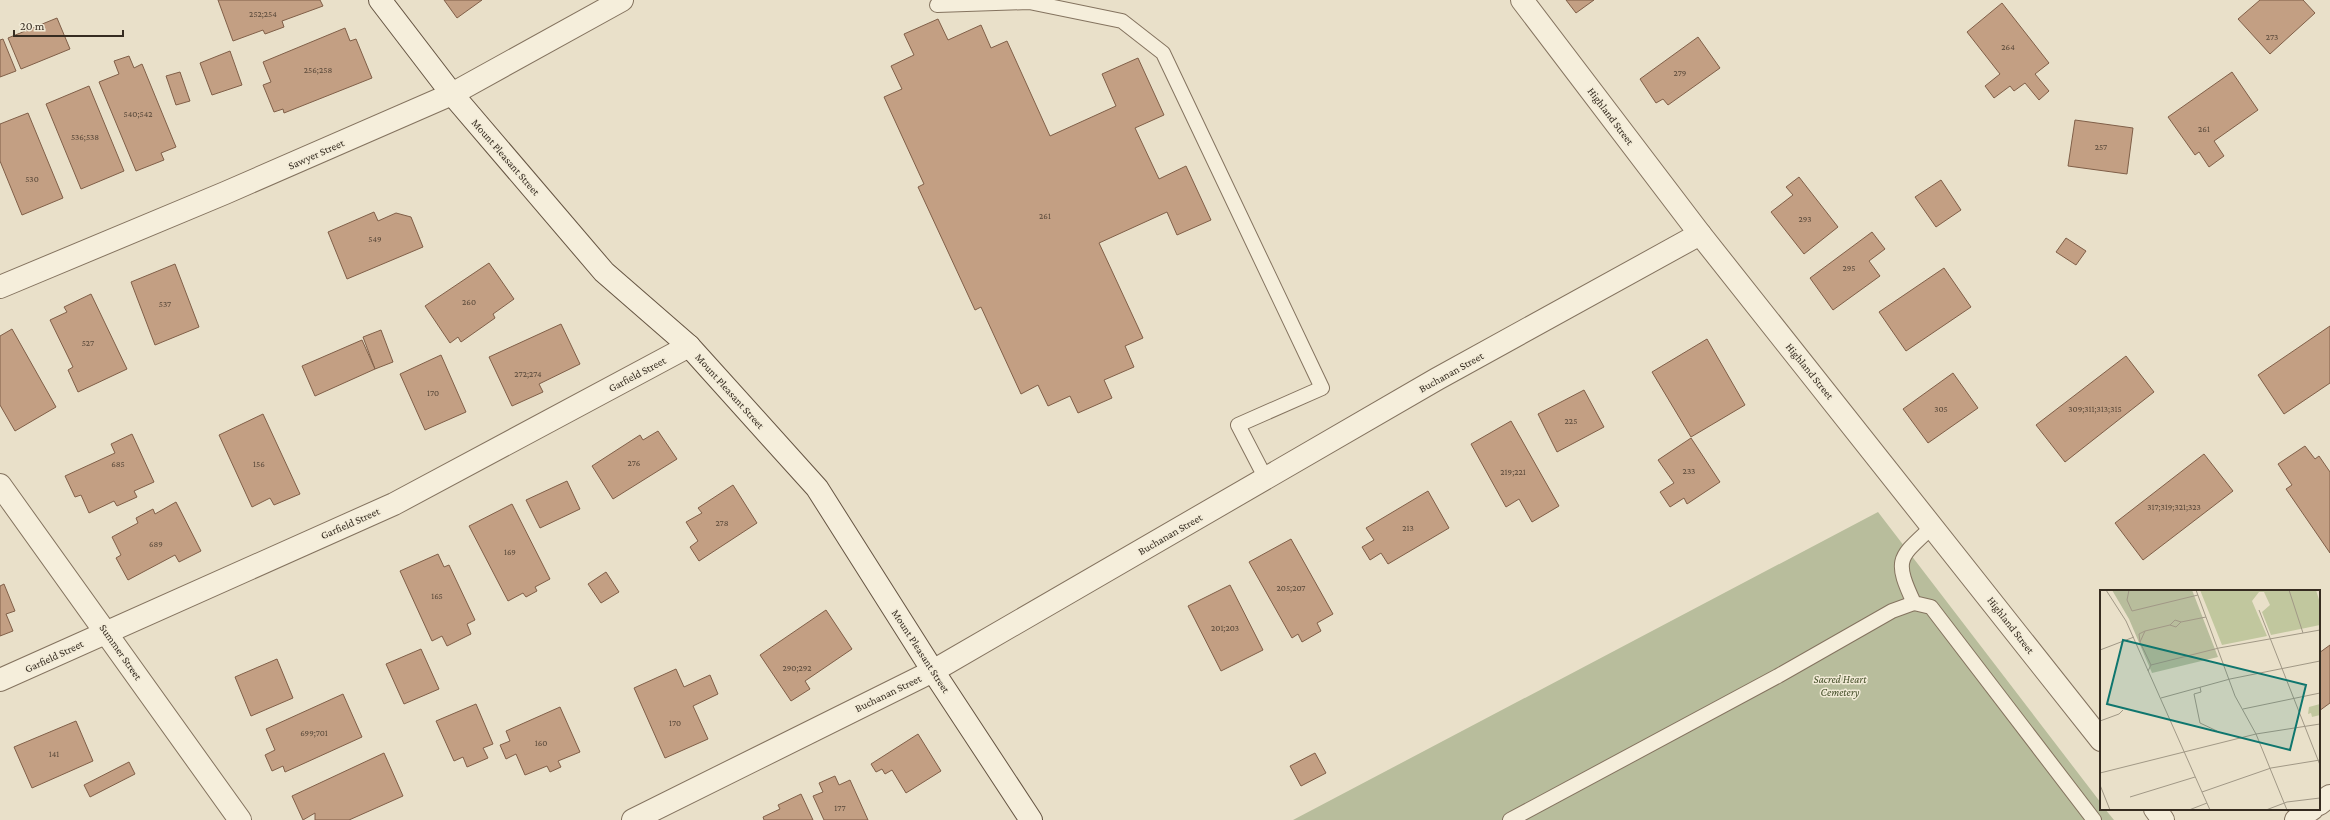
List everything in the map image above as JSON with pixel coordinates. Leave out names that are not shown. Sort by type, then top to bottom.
[{"type":"street","name":"Mount Pleasant Street","points":[[380,0],[452,94],[604,272],[689,346],[817,488],[933,671],[1031,820]]},
{"type":"street","name":"Sawyer Street","points":[[0,287],[225,193],[452,94],[622,0]]},
{"type":"street","name":"Highland Street","points":[[1522,0],[1700,234],[1933,526],[2100,739]]},
{"type":"street","name":"Buchanan Street","points":[[633,820],[933,671],[1438,379],[1700,234]]},
{"type":"street","name":"Garfield Street","points":[[0,680],[394,504],[689,346]]},
{"type":"street","name":"Summer Street","points":[[0,484],[107,631],[240,820]]},
{"type":"street","points":[[2320,803],[2330,796]]},
{"type":"street","points":[[2156,810],[2163,820]]},
{"type":"street","points":[[2296,820],[2311,810]]},
{"type":"lane","points":[[937,5],[1029,2],[1122,21],[1162,53],[1322,388],[1238,425],[1266,478]]},
{"type":"lane","points":[[1914,602],[1903,578],[1900,562],[1906,551],[1933,526]]},
{"type":"lane","points":[[1510,820],[1778,676],[1892,611],[1914,602],[1931,607],[2094,820]]},
{"type":"green space","name":"Sacred Heart Cemetery","points":[[1878,512],[2100,802],[2100,810],[2106,810],[2114,820],[1293,820]]},
{"type":"building","points":[[218,0],[320,0],[323,6],[282,21],[284,27],[265,34],[263,30],[233,41]]},
{"type":"building","points":[[444,0],[482,0],[457,18]]},
{"type":"building","points":[[1566,0],[1594,0],[1576,13]]},
{"type":"building","points":[[2260,0],[2303,0],[2315,13],[2270,54],[2238,19]]},
{"type":"building","points":[[2002,3],[2049,63],[2035,74],[2049,91],[2039,100],[2025,83],[2014,91],[2010,86],[1994,98],[1985,86],[2000,74],[1967,32]]},
{"type":"building","points":[[57,18],[70,49],[21,69],[8,38]]},
{"type":"building","points":[[938,19],[948,40],[981,25],[991,48],[1007,41],[1050,136],[1116,106],[1102,74],[1138,58],[1164,115],[1135,128],[1159,179],[1186,166],[1211,220],[1177,235],[1167,212],[1099,243],[1143,338],[1125,346],[1134,367],[1104,380],[1112,398],[1078,413],[1070,396],[1048,406],[1038,385],[1021,394],[981,307],[975,310],[918,187],[924,184],[884,97],[902,89],[891,66],[914,55],[904,34]]},
{"type":"building","points":[[345,28],[350,41],[356,39],[372,78],[284,113],[283,109],[274,112],[263,85],[271,82],[263,62]]},
{"type":"building","points":[[1698,37],[1720,68],[1668,105],[1663,99],[1656,103],[1640,79]]},
{"type":"building","points":[[3,39],[16,71],[0,77],[0,40]]},
{"type":"building","points":[[230,51],[242,85],[212,95],[200,63]]},
{"type":"building","points":[[129,56],[134,68],[142,64],[176,147],[161,153],[164,160],[136,171],[99,82],[119,74],[114,61]]},
{"type":"building","points":[[180,72],[190,101],[176,105],[166,76]]},
{"type":"building","points":[[2232,72],[2258,110],[2214,141],[2224,156],[2209,167],[2199,152],[2195,155],[2168,117]]},
{"type":"building","points":[[89,86],[124,171],[81,189],[46,104]]},
{"type":"building","points":[[28,113],[63,198],[22,215],[0,161],[0,124]]},
{"type":"building","points":[[2075,120],[2133,128],[2127,174],[2068,166]]},
{"type":"building","points":[[1799,177],[1838,227],[1804,254],[1771,212],[1793,195],[1786,187]]},
{"type":"building","points":[[1941,180],[1961,210],[1936,227],[1915,197]]},
{"type":"building","points":[[374,212],[378,221],[396,213],[411,217],[423,247],[347,279],[328,232]]},
{"type":"building","points":[[1872,232],[1885,249],[1869,261],[1880,276],[1833,310],[1810,278]]},
{"type":"building","points":[[2066,238],[2086,251],[2076,265],[2056,252]]},
{"type":"building","points":[[489,263],[514,299],[493,314],[495,318],[461,342],[458,337],[450,343],[425,306]]},
{"type":"building","points":[[175,264],[199,327],[155,345],[131,282]]},
{"type":"building","points":[[1944,268],[1971,307],[1906,351],[1879,312]]},
{"type":"building","points":[[91,294],[127,369],[78,392],[68,370],[73,367],[50,320],[67,312],[64,307]]},
{"type":"building","points":[[561,324],[580,364],[539,384],[543,392],[512,406],[489,357]]},
{"type":"building","points":[[2330,326],[2330,383],[2284,414],[2258,375]]},
{"type":"building","points":[[12,329],[56,407],[15,431],[0,405],[0,336]]},
{"type":"building","points":[[381,330],[393,362],[375,369],[363,337]]},
{"type":"building","points":[[1707,339],[1745,405],[1691,437],[1652,372]]},
{"type":"building","points":[[362,340],[375,369],[315,396],[302,366]]},
{"type":"building","points":[[441,355],[466,412],[425,430],[400,374]]},
{"type":"building","points":[[2126,356],[2154,392],[2065,462],[2036,425]]},
{"type":"building","points":[[1953,373],[1978,408],[1928,443],[1903,409]]},
{"type":"building","points":[[1584,390],[1604,427],[1557,452],[1538,414]]},
{"type":"building","points":[[263,414],[300,494],[274,505],[270,498],[252,507],[219,435]]},
{"type":"building","points":[[1511,421],[1559,506],[1532,522],[1519,499],[1506,507],[1471,444]]},
{"type":"building","points":[[658,431],[677,459],[613,499],[592,466],[640,435],[643,440]]},
{"type":"building","points":[[132,434],[154,482],[134,491],[137,497],[117,506],[114,501],[89,513],[81,495],[75,497],[65,476],[115,453],[111,444]]},
{"type":"building","points":[[1691,438],[1720,482],[1687,504],[1684,498],[1670,507],[1660,492],[1674,483],[1658,460]]},
{"type":"building","points":[[2305,446],[2315,459],[2319,456],[2330,472],[2330,553],[2286,489],[2292,485],[2278,464]]},
{"type":"building","points":[[2204,454],[2233,491],[2143,560],[2115,523]]},
{"type":"building","points":[[567,481],[580,509],[540,528],[526,500]]},
{"type":"building","points":[[733,485],[757,523],[699,561],[690,547],[698,541],[686,522],[702,513],[698,508]]},
{"type":"building","points":[[1428,491],[1449,528],[1388,564],[1381,553],[1370,560],[1362,547],[1374,540],[1366,528]]},
{"type":"building","points":[[176,502],[201,551],[179,562],[175,555],[128,580],[116,558],[121,555],[112,537],[138,523],[136,518],[153,509],[155,514]]},
{"type":"building","points":[[512,504],[550,579],[535,587],[537,591],[526,597],[523,593],[508,601],[469,526]]},
{"type":"building","points":[[1291,539],[1333,614],[1317,623],[1321,631],[1302,642],[1298,634],[1292,638],[1249,562]]},
{"type":"building","points":[[438,554],[444,567],[449,565],[475,620],[467,624],[471,634],[447,646],[442,636],[432,641],[400,571]]},
{"type":"building","points":[[606,572],[619,592],[601,603],[588,584]]},
{"type":"building","points":[[4,584],[15,611],[6,614],[13,631],[0,636],[0,586]]},
{"type":"building","points":[[1230,585],[1263,650],[1221,671],[1188,606]]},
{"type":"building","points":[[826,610],[852,649],[805,681],[810,689],[791,701],[760,655]]},
{"type":"building","points":[[2330,645],[2330,703],[2320,710],[2320,652]]},
{"type":"building","points":[[421,649],[439,689],[404,704],[386,664]]},
{"type":"building","points":[[277,659],[293,698],[251,716],[235,677]]},
{"type":"building","points":[[676,669],[684,687],[710,675],[718,694],[693,706],[708,739],[665,758],[634,688]]},
{"type":"building","points":[[343,694],[362,737],[285,772],[283,766],[272,771],[265,755],[275,750],[266,729]]},
{"type":"building","points":[[476,704],[493,744],[483,748],[488,758],[467,767],[463,757],[454,761],[436,721]]},
{"type":"building","points":[[560,707],[580,752],[558,761],[561,767],[550,772],[547,766],[525,775],[516,754],[506,759],[500,745],[510,741],[506,731]]},
{"type":"building","points":[[76,721],[93,761],[32,788],[14,747]]},
{"type":"building","points":[[918,734],[941,771],[906,793],[892,770],[885,774],[882,769],[876,772],[871,764]]},
{"type":"building","points":[[384,753],[403,796],[349,820],[315,820],[315,813],[303,820],[292,796]]},
{"type":"building","points":[[1315,753],[1326,773],[1301,786],[1290,766]]},
{"type":"building","points":[[129,762],[135,774],[90,797],[84,785]]},
{"type":"building","points":[[835,776],[839,785],[850,780],[868,820],[824,820],[813,796],[823,792],[819,783]]},
{"type":"building","points":[[801,794],[813,820],[764,820],[763,817],[780,809],[778,805]]}]
